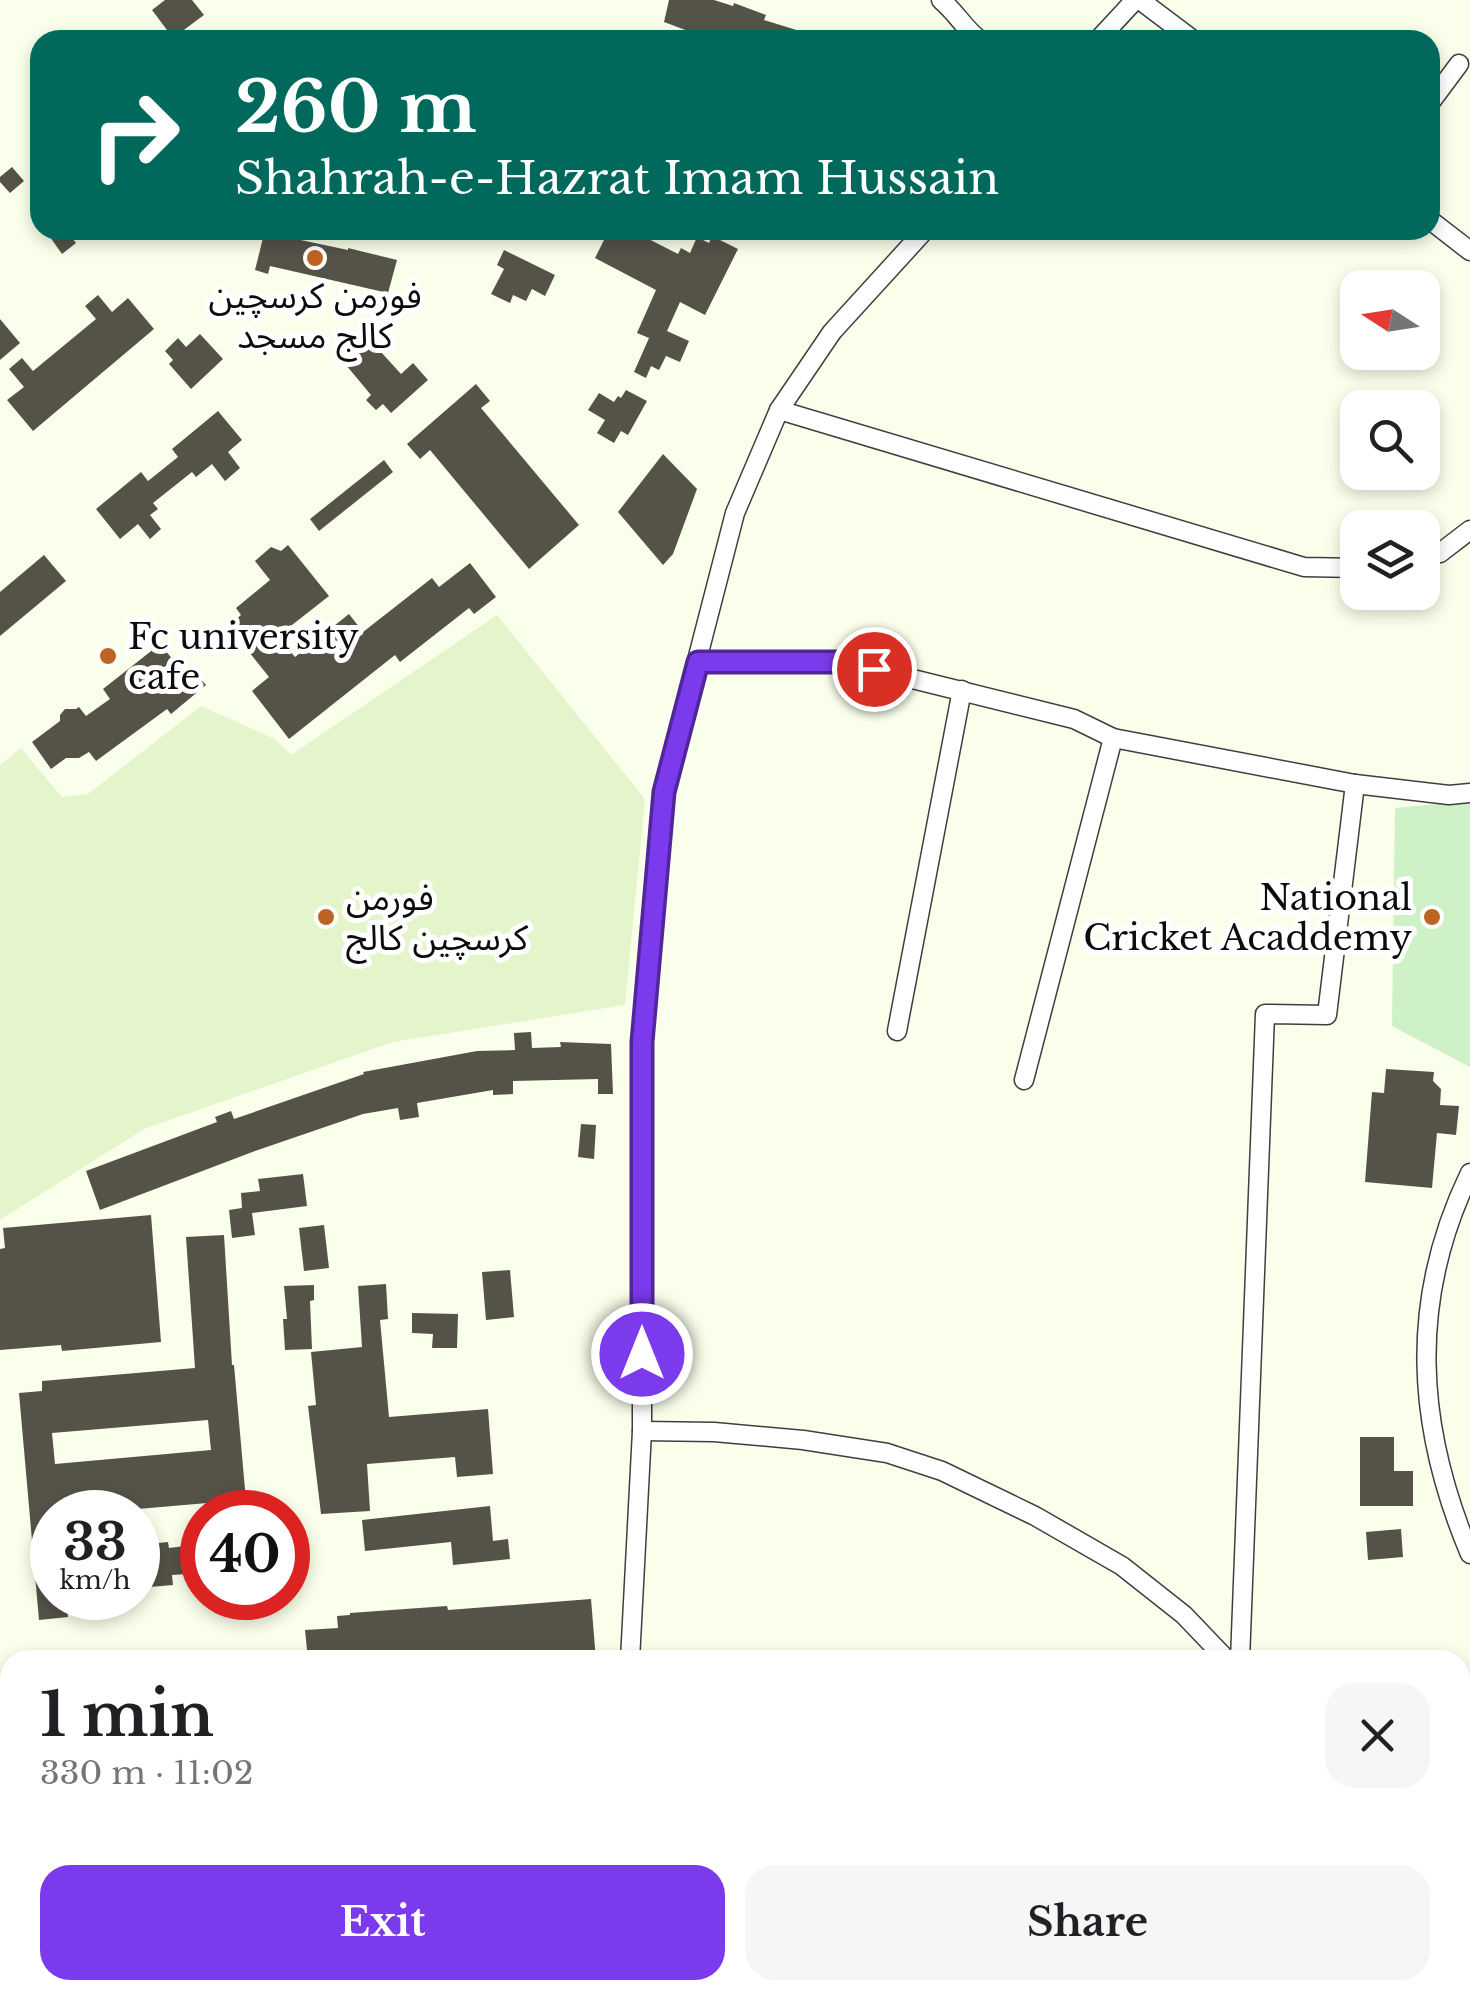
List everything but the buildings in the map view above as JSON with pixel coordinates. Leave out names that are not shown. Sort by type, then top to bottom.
[{"type":"street","points":[[941,0],[957,12],[968,30]]},
{"type":"street","points":[[1108,30],[1137,0],[1179,30]]},
{"type":"street","points":[[1440,90],[1459,64]]},
{"type":"street","points":[[1440,229],[1470,251]]},
{"type":"street","points":[[631,1650],[642,1431],[642,1042],[664,792],[735,513],[779,410],[832,332],[916,240]]},
{"type":"street","points":[[779,410],[1304,567],[1340,568]]},
{"type":"street","points":[[1440,553],[1470,530]]},
{"type":"street","points":[[698,662],[844,662],[1074,718],[1113,738],[1355,784],[1449,795],[1470,793]]},
{"type":"street","points":[[897,1031],[962,690]]},
{"type":"street","points":[[1024,1080],[1113,738]]},
{"type":"street","points":[[1240,1650],[1265,1014],[1326,1015],[1355,784]]},
{"type":"street","points":[[1470,1173],[1441,1249],[1425,1352],[1435,1449],[1470,1554]]},
{"type":"street","points":[[642,1431],[804,1440],[886,1453],[942,1470],[1035,1516],[1122,1566],[1184,1615],[1217,1650]]},
{"type":"green space","points":[[497,615],[645,799],[625,1005],[393,1042],[144,1129],[0,1220],[0,765],[21,748],[62,797],[88,794],[201,706],[275,739],[291,755]]},
{"type":"green space","name":"National Cricket Acaddemy","points":[[1470,801],[1470,1067],[1392,1026],[1395,808]]},
{"type":"place","name":"فورمن کرسچین کالج مسجد","points":[[315,258]]},
{"type":"place","name":"Fc university cafe","points":[[108,656]]},
{"type":"place","name":"فورمن کرسچین کالج","points":[[326,917]]},
{"type":"place","name":"National Cricket Acaddemy","points":[[1432,917]]},
{"type":"route","points":[[642,1354],[642,1042],[664,792],[698,662],[844,662],[874,669]]}]
